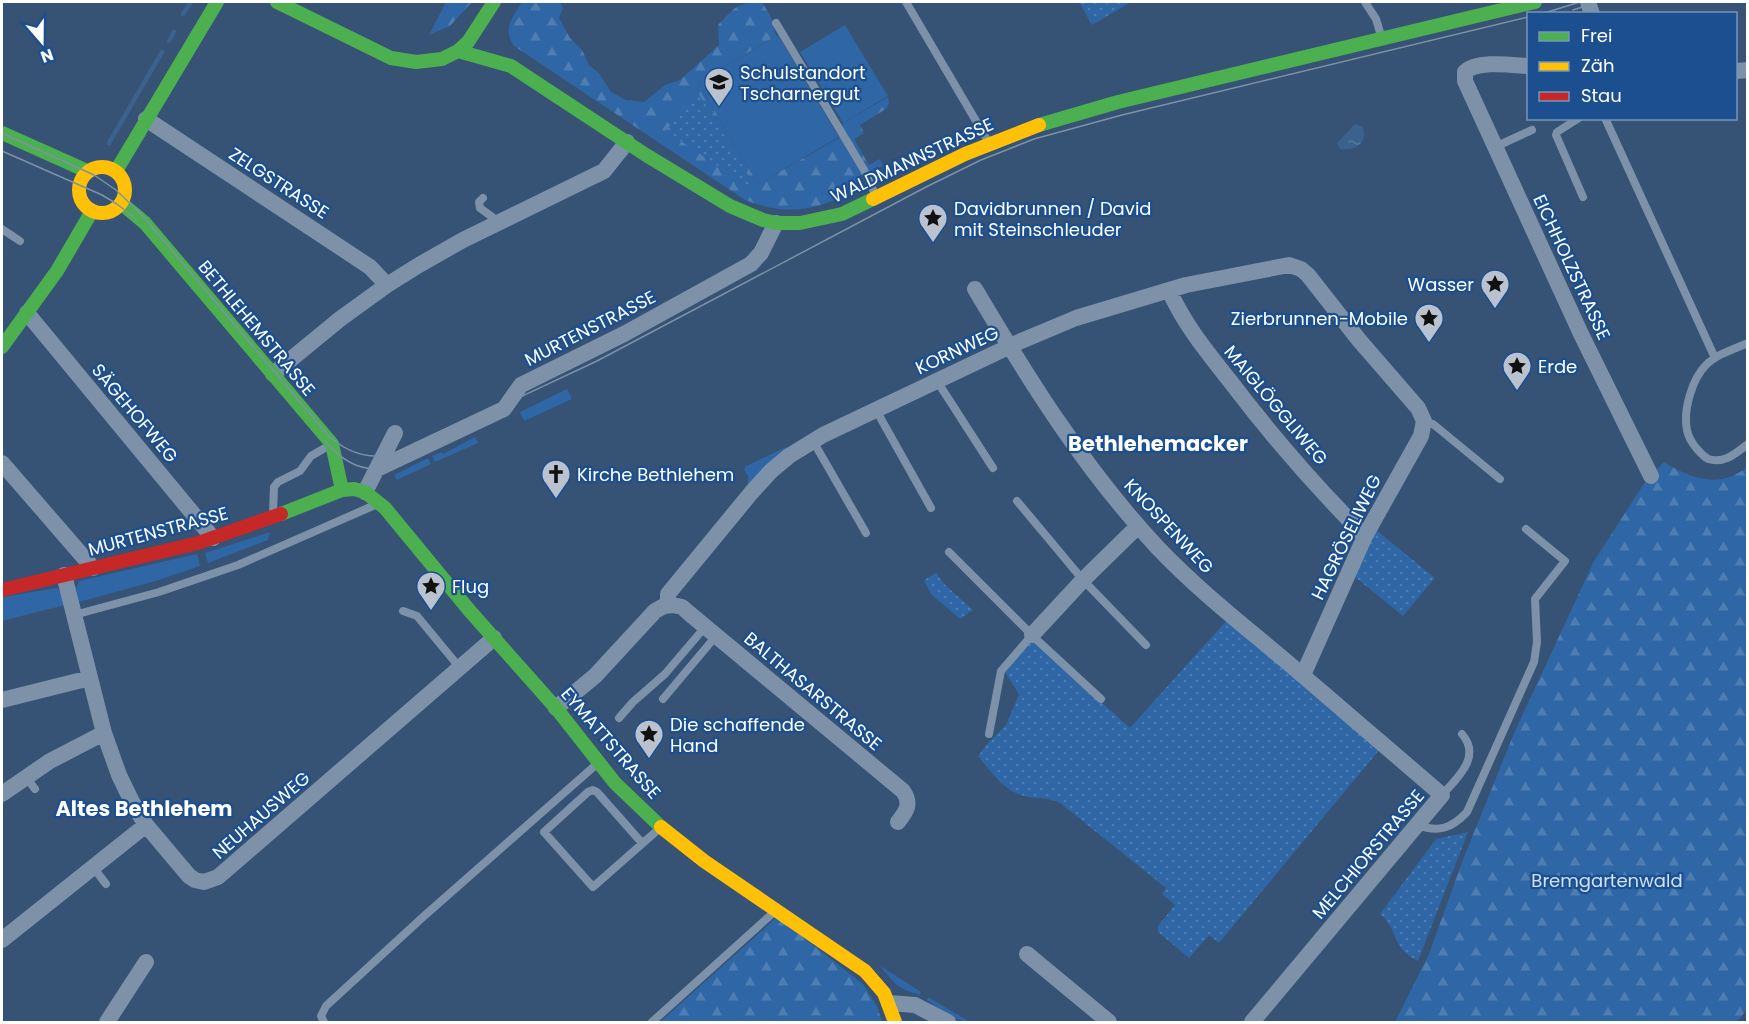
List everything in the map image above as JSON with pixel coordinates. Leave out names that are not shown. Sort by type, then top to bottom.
[{"type":"street","points":[[116,171],[217,2]]},
{"type":"street","points":[[277,2],[398,60],[416,62],[447,58],[458,51],[468,42],[494,2]]},
{"type":"street","name":"WALDMANNSTRASSE","points":[[458,51],[511,66],[730,206],[751,216],[776,222],[800,223],[842,214],[989,143],[1077,112],[1535,2]]},
{"type":"street","name":"EICHHOLZSTRASSE","points":[[1527,66],[1479,65],[1470,67],[1465,72],[1466,86],[1581,334],[1651,476]]},
{"type":"street","name":"ZELGSTRASSE","points":[[146,119],[370,267],[387,285]]},
{"type":"street","points":[[2,134],[87,171]]},
{"type":"street","points":[[273,374],[387,285],[447,249],[599,174],[613,163],[627,142]]},
{"type":"street","points":[[104,167],[116,171],[125,186],[121,203],[111,211],[99,213],[87,208],[73,182],[87,171],[104,167]]},
{"type":"street","name":"BETHLEHEMSTRASSE","points":[[121,203],[145,223],[332,444],[336,453],[342,490]]},
{"type":"street","points":[[2,347],[57,270],[92,211]]},
{"type":"street","name":"MURTENSTRASSE","points":[[377,470],[504,410],[521,385],[624,334],[751,264],[761,253],[776,222]]},
{"type":"street","name":"KORNWEG","points":[[556,708],[595,676],[651,614],[668,605],[668,594],[751,493],[779,464],[813,440],[1009,347],[1076,318],[1169,290],[1284,265],[1301,269],[1419,408],[1423,420]]},
{"type":"street","name":"KNOSPENWEG","points":[[975,289],[1043,402],[1138,526],[1210,598],[1303,675]]},
{"type":"street","name":"MAIGLÖGGLIWEG","points":[[1169,290],[1178,310],[1243,398],[1365,536]]},
{"type":"street","name":"SÄGEHOFWEG","points":[[27,313],[213,538]]},
{"type":"street","name":"HAGRÖSELIWEG","points":[[1303,675],[1365,536],[1421,436],[1423,420]]},
{"type":"street","points":[[365,492],[394,433]]},
{"type":"street","points":[[2,463],[93,568]]},
{"type":"street","name":"MURTENSTRASSE","points":[[2,590],[213,538],[342,490],[354,489],[365,492]]},
{"type":"street","name":"EYMATTSTRASSE","points":[[365,492],[380,502],[466,614],[494,638],[556,708],[615,783],[660,827],[704,861],[865,970],[878,984],[889,1004],[895,1023]]},
{"type":"street","points":[[1032,635],[1138,526]]},
{"type":"street","name":"NEUHAUSWEG","points":[[64,575],[104,733],[122,782],[146,825],[189,876],[201,882],[215,879],[494,638]]},
{"type":"street","name":"BALTHASARSTRASSE","points":[[668,605],[681,607],[903,791],[908,806],[898,822]]},
{"type":"street","name":"MELCHIORSTRASSE","points":[[1252,1023],[1442,795],[1303,675]]},
{"type":"street","points":[[2,700],[90,678]]},
{"type":"street","points":[[2,794],[31,783],[62,754],[104,733]]},
{"type":"street","points":[[2,940],[146,825]]},
{"type":"street","points":[[1027,954],[1109,1023]]},
{"type":"street","points":[[107,1023],[146,962]]},
{"type":"street","points":[[889,1004],[915,1005],[948,1023]]},
{"type":"lane","points":[[906,2],[989,143]]},
{"type":"lane","points":[[1365,2],[1376,19],[1382,39]]},
{"type":"lane","points":[[776,23],[864,170],[877,197]]},
{"type":"lane","points":[[1574,120],[1571,125],[1557,132],[1556,137],[1583,196]]},
{"type":"lane","points":[[1606,120],[1715,358]]},
{"type":"lane","points":[[1495,147],[1532,130]]},
{"type":"lane","points":[[483,198],[479,202],[480,208],[499,222]]},
{"type":"lane","points":[[2,229],[20,241]]},
{"type":"lane","points":[[1748,343],[1715,358],[1705,366],[1696,379],[1690,397],[1687,431],[1703,456],[1714,461],[1726,459],[1748,444]]},
{"type":"lane","points":[[936,381],[993,468]]},
{"type":"lane","points":[[876,410],[931,508]]},
{"type":"lane","points":[[1423,420],[1433,424],[1500,478]]},
{"type":"lane","points":[[813,440],[866,533]]},
{"type":"lane","points":[[274,517],[274,487],[278,482],[300,471],[311,456],[332,444]]},
{"type":"lane","points":[[1017,501],[1083,580],[1146,645]]},
{"type":"lane","points":[[74,615],[159,592],[231,568],[380,502]]},
{"type":"lane","points":[[1417,824],[1427,828],[1444,828],[1456,824],[1467,812],[1534,662],[1537,642],[1535,599],[1565,561],[1526,529]]},
{"type":"lane","points":[[949,552],[1032,635],[1101,699]]},
{"type":"lane","points":[[403,611],[417,616],[460,668]]},
{"type":"lane","points":[[663,699],[710,631]]},
{"type":"lane","points":[[620,718],[633,702],[710,631]]},
{"type":"lane","points":[[989,734],[1001,671],[1032,635]]},
{"type":"lane","points":[[1442,795],[1469,761],[1469,745],[1462,734]]},
{"type":"lane","points":[[324,1023],[322,1011],[339,994],[598,763]]},
{"type":"lane","points":[[642,843],[597,792],[592,790],[544,832],[593,887],[660,827]]},
{"type":"lane","points":[[560,798],[570,809]]},
{"type":"lane","points":[[93,867],[106,884]]},
{"type":"lane","points":[[652,1023],[777,910]]},
{"type":"green space","points":[[446,2],[472,2],[450,26],[429,35]]},
{"type":"green space","points":[[522,2],[560,2],[563,8],[559,18],[570,38],[582,50],[589,65],[599,73],[611,92],[626,100],[644,102],[665,85],[680,80],[719,45],[718,25],[732,10],[747,3],[762,2],[771,17],[776,36],[698,82],[758,184],[839,138],[843,123],[888,97],[889,104],[886,109],[860,125],[864,133],[854,139],[869,165],[880,159],[883,166],[857,177],[853,192],[825,204],[787,210],[745,200],[514,46],[509,34],[510,23]]},
{"type":"green space","points":[[1079,2],[1131,2],[1092,25]]},
{"type":"green space","points":[[845,25],[888,96],[843,123],[800,52]]},
{"type":"green space","points":[[778,35],[839,137],[758,184],[698,82]]},
{"type":"green space","points":[[697,91],[752,182],[748,186],[666,131]]},
{"type":"green space","points":[[567,389],[572,399],[524,421],[520,412]]},
{"type":"green space","points":[[475,437],[478,443],[435,462],[432,456],[441,452],[443,454]]},
{"type":"green space","points":[[786,447],[789,448],[748,485],[748,476],[744,470],[746,466]]},
{"type":"green space","points":[[428,458],[431,464],[397,480],[394,475]]},
{"type":"green space","name":"Bremgartenwald","points":[[1664,462],[1695,477],[1716,480],[1737,474],[1747,467],[1747,1009],[1737,1022],[1395,1022],[1429,954],[1462,862],[1515,731],[1594,561],[1647,479]]},
{"type":"green space","points":[[1376,530],[1435,578],[1403,616],[1355,577]]},
{"type":"green space","points":[[270,532],[268,540],[208,563],[205,553]]},
{"type":"green space","points":[[197,554],[200,566],[156,581],[79,602],[76,588],[79,581]]},
{"type":"green space","points":[[936,573],[944,584],[973,610],[960,619],[931,594],[924,580]]},
{"type":"green space","points":[[57,588],[61,592],[65,605],[2,621],[2,597]]},
{"type":"green space","points":[[1226,621],[1380,749],[1219,943],[1209,935],[1189,958],[1158,932],[1158,926],[1175,905],[1162,894],[1166,888],[1060,803],[1024,796],[1010,790],[998,780],[978,756],[1006,725],[1019,694],[1004,671],[1032,640],[1130,728]]},
{"type":"green space","points":[[1468,832],[1418,961],[1403,950],[1390,926],[1380,914],[1436,839]]},
{"type":"green space","points":[[777,917],[863,984],[877,1006],[882,1022],[660,1022]]},
{"type":"green space","points":[[879,965],[921,992],[920,995],[900,987]]},
{"type":"green space","points":[[928,997],[970,1022],[947,1014],[927,1000]]},
{"type":"water","points":[[1355,124],[1363,127],[1362,142],[1351,149],[1340,149],[1337,143]]},
{"type":"waterway","points":[[183,14],[191,2]]},
{"type":"waterway","points":[[169,41],[174,32]]},
{"type":"waterway","points":[[109,143],[162,52]]},
{"type":"tram line","points":[[1548,12],[1580,2]]},
{"type":"tram line","points":[[1573,10],[1598,2]]},
{"type":"tram line","points":[[2,133],[94,175],[116,190],[143,216],[328,435],[354,452],[382,456],[403,452],[597,361],[926,187],[981,160],[1034,139],[1122,115],[1527,17]]},
{"type":"tram line","points":[[2,151],[102,195],[136,219]]},
{"type":"tram line","points":[[325,441],[341,456],[356,465],[372,469],[387,468],[403,463],[453,439]]},
{"type":"traffic: fast","points":[[116,171],[217,2]]},
{"type":"traffic: fast","points":[[277,2],[391,58],[416,62],[442,59],[458,51],[468,42],[494,2]]},
{"type":"traffic: fast","points":[[1039,125],[1118,102],[1535,2]]},
{"type":"traffic: fast","points":[[458,51],[511,66],[646,155],[730,206],[763,220],[776,223],[800,223],[842,214],[873,199]]},
{"type":"traffic: fast","points":[[2,133],[87,171]]},
{"type":"traffic: fast","points":[[121,203],[145,223],[332,444],[342,490]]},
{"type":"traffic: fast","points":[[2,347],[57,271],[92,211]]},
{"type":"traffic: fast","points":[[281,514],[342,490],[354,489],[365,492],[385,508],[469,610],[556,708],[615,783],[661,827]]},
{"type":"traffic: slow","points":[[873,199],[965,154],[1039,125]]},
{"type":"traffic: slow","points":[[102,167],[118,174],[125,190],[118,206],[102,213],[86,206],[79,190],[86,174],[102,167]]},
{"type":"traffic: slow","points":[[661,827],[704,861],[865,971],[884,993],[895,1022]]},
{"type":"traffic: jam","points":[[2,590],[198,543],[281,514]]},
{"type":"place","name":"Schulstandort Tscharnergut","points":[[719,108]]},
{"type":"place","name":"Davidbrunnen / David mit Steinschleuder","points":[[933,244]]},
{"type":"place","name":"Wasser","points":[[1495,310]]},
{"type":"place","name":"Zierbrunnen-Mobile","points":[[1429,344]]},
{"type":"place","name":"Erde","points":[[1517,392]]},
{"type":"place","name":"Kirche Bethlehem","points":[[556,500]]},
{"type":"place","name":"Flug","points":[[431,612]]},
{"type":"place","name":"Die schaffende Hand","points":[[649,760]]},
{"type":"district","name":"Bethlehemacker","points":[[1158,443]]},
{"type":"district","name":"Altes Bethlehem","points":[[144,808]]}]
